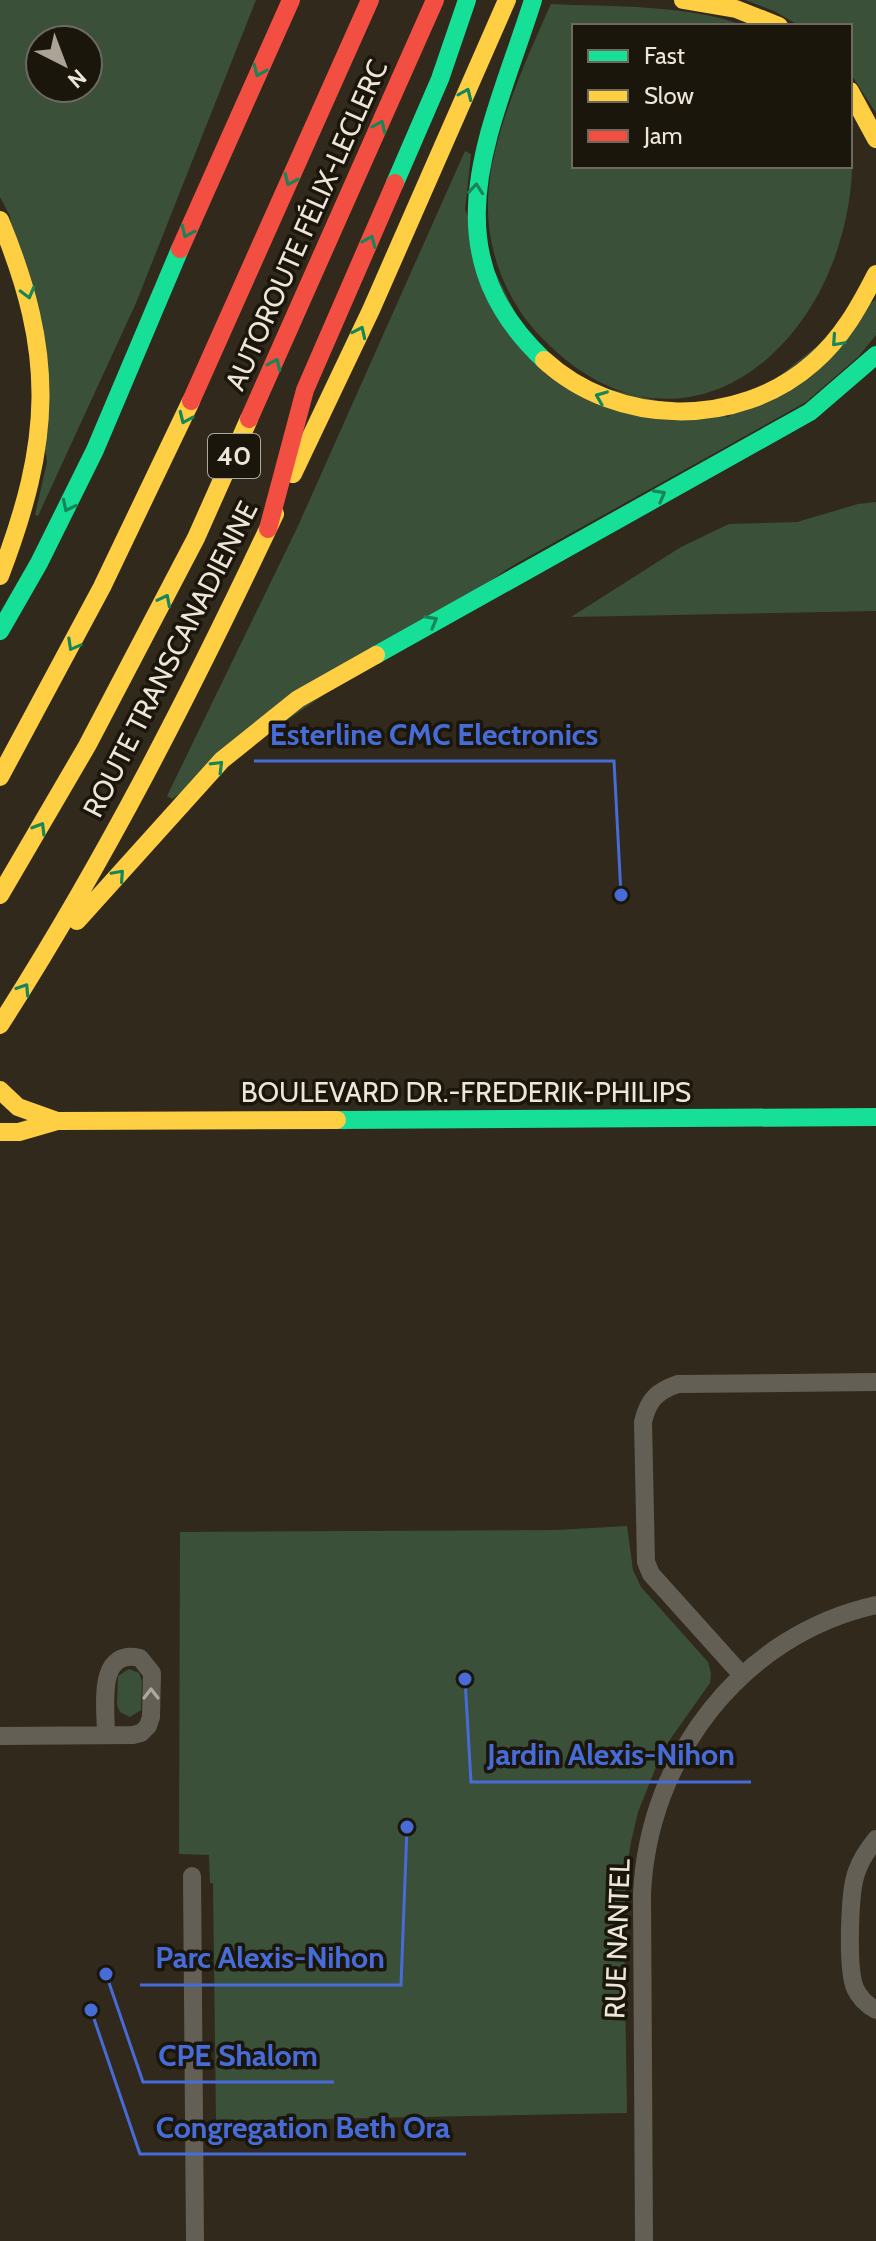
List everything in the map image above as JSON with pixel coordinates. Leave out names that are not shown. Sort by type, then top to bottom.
[{"type":"main road","points":[[0,631],[39,563],[95,450],[165,282],[291,0]]},
{"type":"main road","name":"AUTOROUTE FÉLIX-LECLERC","points":[[0,777],[88,617],[157,479],[368,0]]},
{"type":"main road","name":"AUTOROUTE FÉLIX-LECLERC","points":[[0,895],[123,681],[196,538],[435,0]]},
{"type":"main road","points":[[268,529],[305,390],[440,79],[467,0]]},
{"type":"main road","name":"ROUTE TRANSCANADIENNE","points":[[0,1025],[48,953],[173,724],[371,310],[507,0]]},
{"type":"main road","points":[[533,0],[483,151],[475,207],[481,258],[501,308],[532,350],[551,367],[586,391],[630,407],[681,414],[728,408],[770,394],[826,353],[844,335],[859,312],[876,274]]},
{"type":"main road","points":[[683,0],[736,9],[774,24]]},
{"type":"main road","points":[[852,95],[876,139]]},
{"type":"main road","points":[[0,220],[30,299],[42,393],[38,454],[29,498],[0,576]]},
{"type":"main road","points":[[48,953],[222,760],[298,699],[392,643],[810,412],[876,355]]},
{"type":"main road","points":[[0,1090],[13,1105],[57,1121]]},
{"type":"main road","name":"BOULEVARD DR.-FREDERIK-PHILIPS","points":[[57,1121],[876,1117]]},
{"type":"main road","points":[[0,1132],[19,1132],[57,1121]]},
{"type":"street","points":[[741,1674],[651,1574],[646,1562],[643,1422],[646,1408],[664,1388],[678,1384],[876,1382]]},
{"type":"street","name":"RUE NANTEL","points":[[644,2241],[643,1868],[656,1815],[680,1755],[697,1728],[741,1674],[821,1622],[851,1610],[876,1605]]},
{"type":"street","points":[[0,1736],[106,1735]]},
{"type":"street","points":[[870,2006],[855,1989],[851,1973],[851,1900],[856,1873],[867,1849],[876,1839]]},
{"type":"street","points":[[192,1876],[195,2241]]},
{"type":"green space","points":[[0,0],[256,0],[136,303],[38,516],[35,515],[47,462],[10,216],[0,197]]},
{"type":"green space","points":[[745,0],[876,0],[876,113],[852,76],[852,24],[797,24]]},
{"type":"green space","points":[[551,4],[675,10],[739,24],[572,24],[572,168],[850,168],[850,190],[834,259],[804,317],[763,363],[713,391],[657,399],[599,382],[541,337],[529,323],[508,291],[495,256],[488,218],[490,175],[511,100]]},
{"type":"green space","points":[[465,151],[471,154],[465,210],[545,374],[728,417],[876,299],[876,335],[859,356],[806,402],[512,566],[172,799],[167,796],[298,526]]},
{"type":"green space","points":[[876,502],[876,611],[571,617],[681,547],[729,524],[797,522],[858,504]]},
{"type":"green space","points":[[627,1526],[633,1570],[641,1587],[708,1662],[711,1673],[710,1683],[658,1762],[638,1812],[631,1842],[624,1922],[627,2113],[216,2121],[213,1883],[210,1883],[209,1855],[179,1854],[180,1532],[556,1530]]},
{"type":"green space","points":[[129,1669],[139,1673],[142,1681],[141,1710],[130,1717],[120,1712],[117,1705],[118,1676]]},
{"type":"traffic: fast","points":[[395,183],[440,79],[467,0]]},
{"type":"traffic: fast","points":[[533,0],[487,142],[478,187],[477,231],[486,275],[508,318],[544,360]]},
{"type":"traffic: fast","points":[[0,631],[39,563],[95,450],[180,249]]},
{"type":"traffic: fast","points":[[376,655],[810,412],[876,355]]},
{"type":"traffic: fast","points":[[337,1120],[876,1117]]},
{"type":"traffic: slow","points":[[293,474],[371,310],[507,0]]},
{"type":"traffic: slow","points":[[683,0],[736,9],[774,24]]},
{"type":"traffic: slow","points":[[852,95],[876,139]]},
{"type":"traffic: slow","points":[[0,220],[31,313],[38,356],[40,398],[38,439],[30,482],[0,576]]},
{"type":"traffic: slow","points":[[544,360],[573,382],[606,398],[641,408],[678,411],[714,409],[750,400],[783,385],[813,363],[849,322],[876,274]]},
{"type":"traffic: slow","points":[[0,777],[102,587],[191,401]]},
{"type":"traffic: slow","points":[[0,895],[87,746],[196,538],[249,419]]},
{"type":"traffic: slow","points":[[0,1025],[76,901],[146,774],[275,514]]},
{"type":"traffic: slow","points":[[77,921],[222,760],[298,699],[376,655]]},
{"type":"traffic: slow","points":[[0,1090],[18,1107],[57,1121]]},
{"type":"traffic: slow","points":[[0,1132],[19,1132],[57,1121],[337,1120]]},
{"type":"traffic: jam","points":[[180,249],[291,0]]},
{"type":"traffic: jam","points":[[191,401],[370,0]]},
{"type":"traffic: jam","points":[[249,419],[435,0]]},
{"type":"traffic: jam","points":[[268,529],[305,390],[395,183]]},
{"type":"place","name":"Esterline CMC Electronics","points":[[621,895]]},
{"type":"place","name":"Jardin Alexis-Nihon","points":[[465,1679]]},
{"type":"place","name":"Parc Alexis-Nihon","points":[[407,1827]]},
{"type":"place","name":"CPE Shalom","points":[[106,1974]]},
{"type":"place","name":"Congregation Beth Ora","points":[[91,2010]]}]
